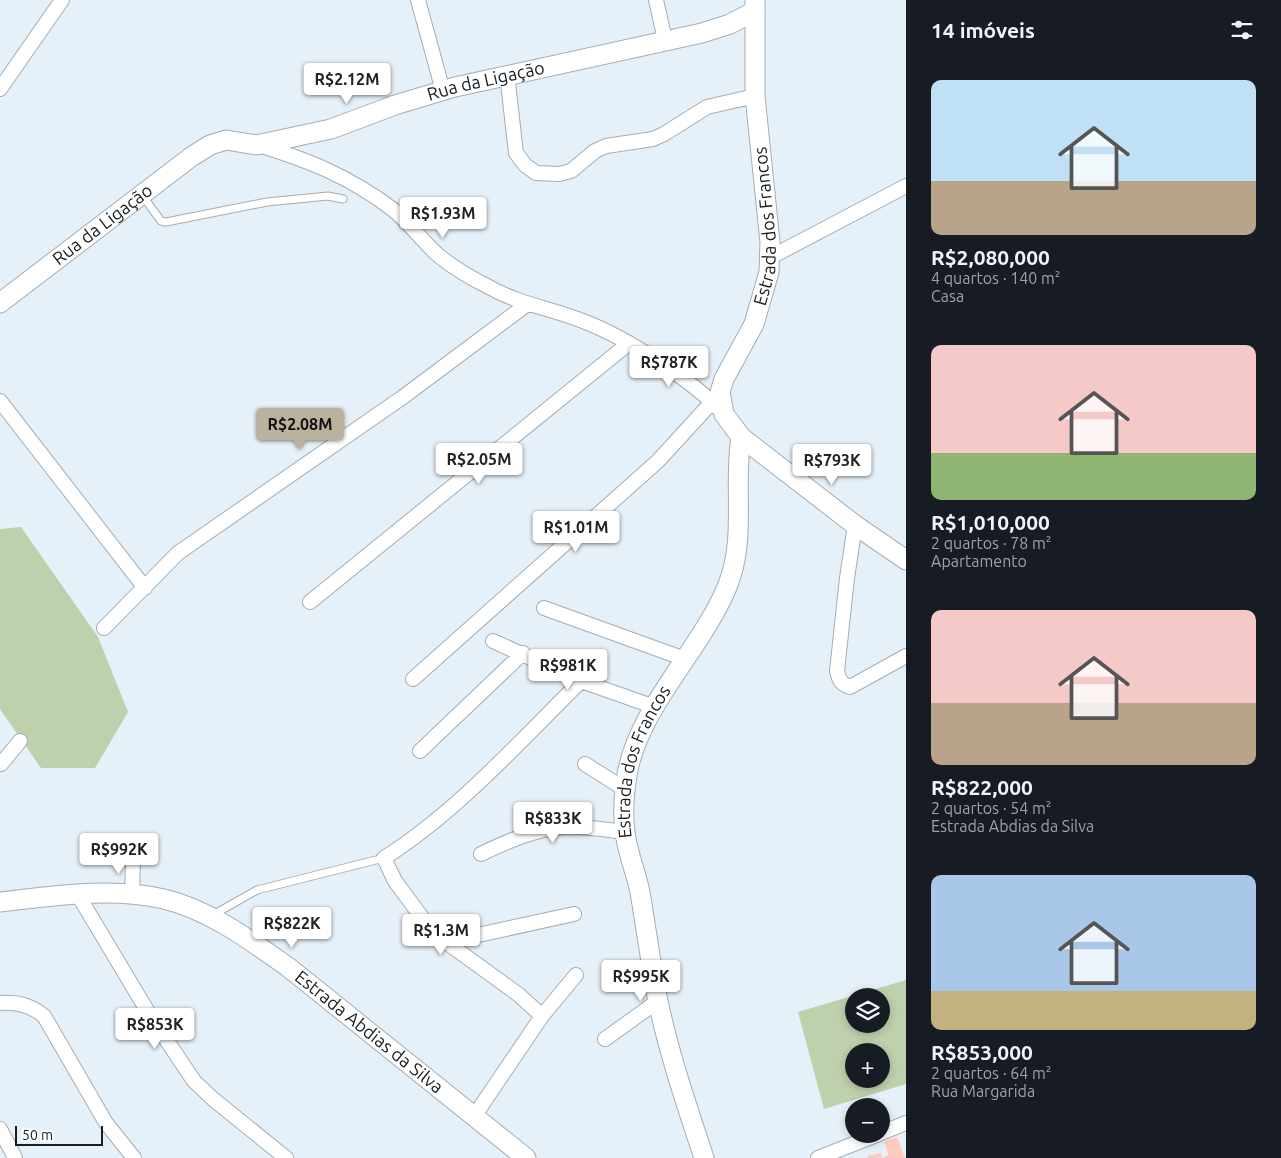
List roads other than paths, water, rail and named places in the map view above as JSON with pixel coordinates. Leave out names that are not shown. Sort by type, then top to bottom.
[{"type":"street","points":[[0,89],[62,0]]},
{"type":"street","points":[[418,0],[443,91]]},
{"type":"street","points":[[656,0],[665,40]]},
{"type":"street","name":"Rua da Ligação","points":[[0,303],[191,157],[210,145],[226,140],[256,145],[331,129],[443,91],[507,74],[702,33],[730,24],[755,6]]},
{"type":"street","name":"Estrada dos Francos","points":[[755,6],[755,96],[770,258],[769,272],[754,324],[724,379],[718,408],[741,437],[855,525],[906,560]]},
{"type":"street","points":[[507,74],[516,153],[525,166],[536,173],[559,174],[570,171],[595,151],[606,146],[652,139],[664,134],[707,107],[755,96]]},
{"type":"street","points":[[256,145],[309,160],[353,182],[392,209],[439,256],[460,270],[488,287],[526,304],[583,321],[628,344],[718,408],[413,679]]},
{"type":"street","points":[[770,258],[906,186]]},
{"type":"street","points":[[104,628],[178,553],[403,397],[526,304]]},
{"type":"street","points":[[310,602],[628,344]]},
{"type":"street","points":[[0,401],[144,588]]},
{"type":"street","name":"Estrada dos Francos","points":[[704,1158],[670,1053],[658,1001],[639,889],[625,832],[626,790],[627,775],[632,756],[656,707],[715,613],[727,586],[735,561],[740,531],[738,464],[741,437]]},
{"type":"street","points":[[855,525],[837,671],[839,679],[843,685],[850,686],[906,656]]},
{"type":"street","points":[[544,608],[686,659]]},
{"type":"street","points":[[493,641],[581,680],[656,707]]},
{"type":"street","points":[[420,751],[523,653]]},
{"type":"street","points":[[542,1016],[519,995],[446,942],[426,923],[406,897],[384,858],[418,835],[458,800],[581,680]]},
{"type":"street","points":[[0,764],[20,740]]},
{"type":"street","points":[[585,764],[626,790]]},
{"type":"street","points":[[481,854],[507,842],[561,827],[583,826],[625,832]]},
{"type":"street","points":[[132,895],[133,862]]},
{"type":"street","points":[[78,895],[155,1024],[194,1081],[213,1099],[286,1158]]},
{"type":"street","name":"Estrada Abdias da Silva","points":[[0,902],[78,895],[132,895],[165,900],[209,917],[255,944],[288,967],[473,1118],[526,1158]]},
{"type":"street","points":[[446,942],[574,914]]},
{"type":"street","points":[[473,1118],[542,1016],[576,975]]},
{"type":"street","points":[[604,1039],[658,1001]]},
{"type":"street","points":[[0,1003],[16,1002],[31,1007],[44,1016],[106,1123],[134,1158]]},
{"type":"street","points":[[890,1129],[906,1123]]},
{"type":"street","points":[[0,1129],[15,1158]]},
{"type":"street","points":[[818,1158],[855,1143]]},
{"type":"lane","points":[[141,195],[161,221],[166,222],[267,202],[328,196],[343,200]]},
{"type":"lane","points":[[209,917],[257,890],[384,858]]}]
